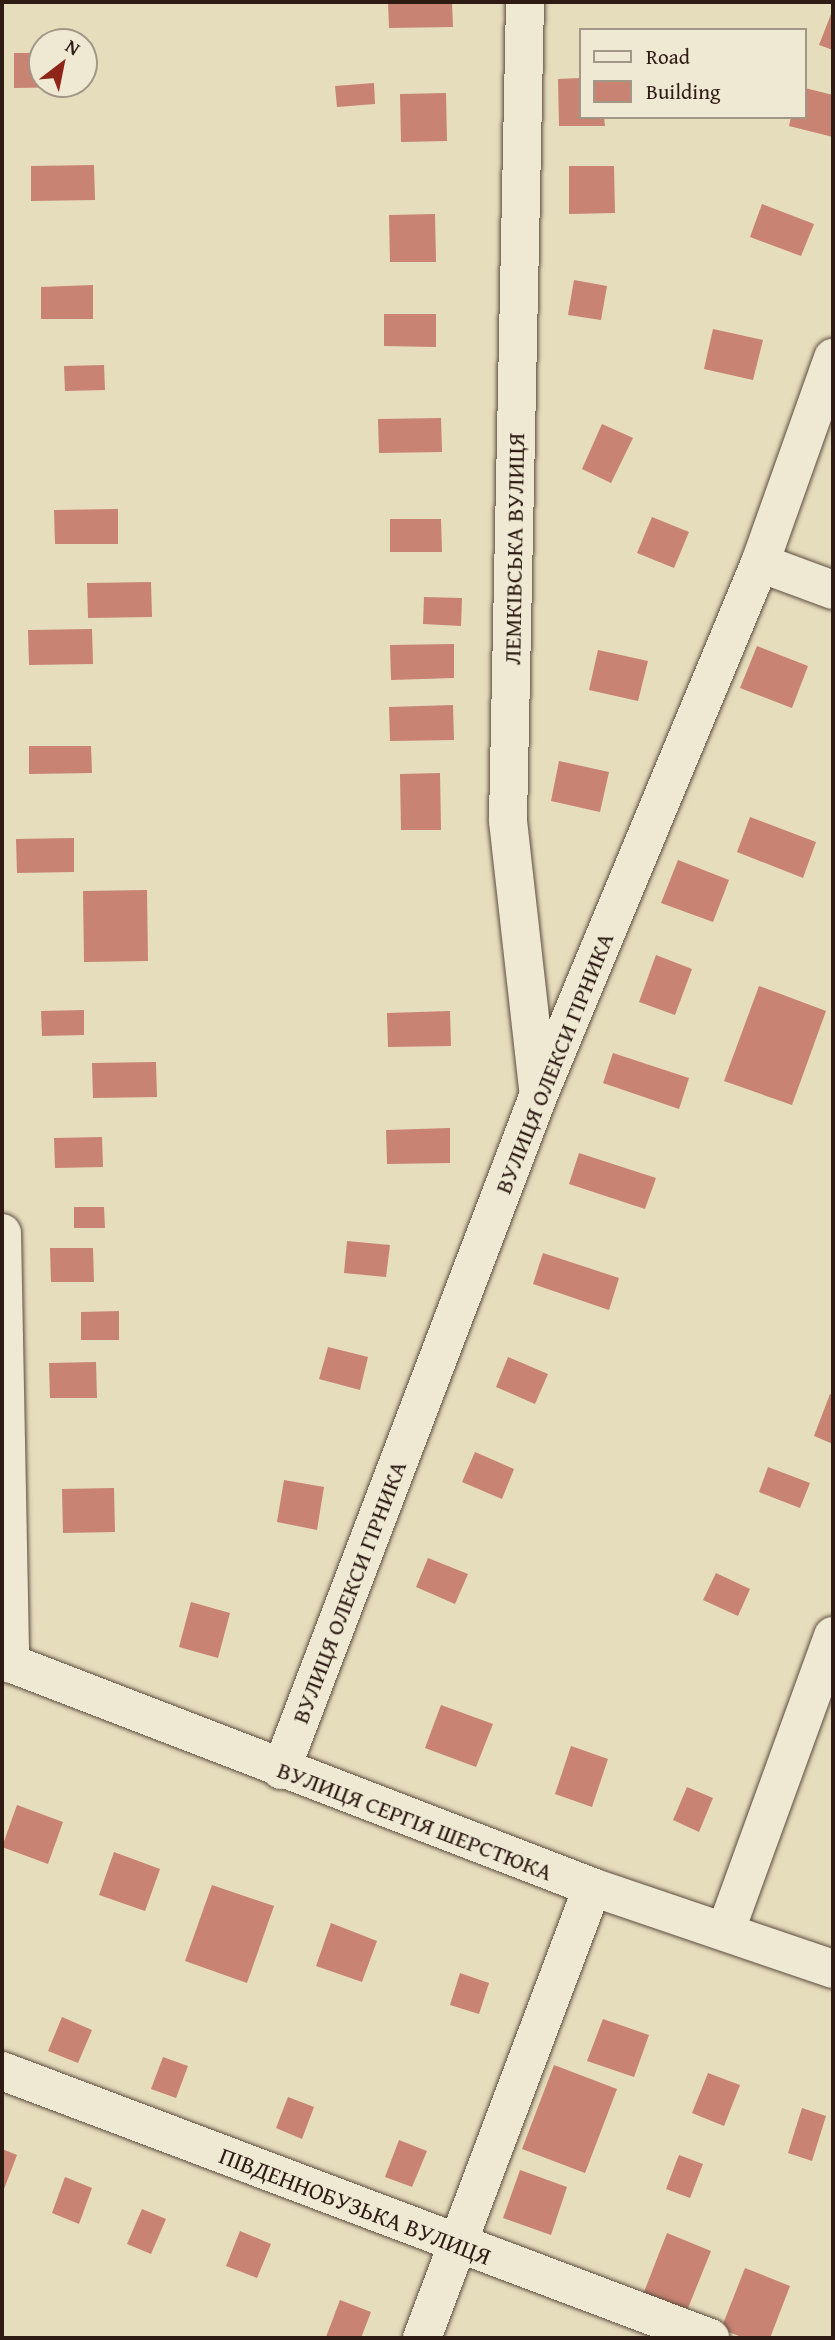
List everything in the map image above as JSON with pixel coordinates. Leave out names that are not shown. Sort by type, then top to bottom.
[{"type":"street","name":"ЛЕМКІВСЬКА ВУЛИЦЯ","points":[[525,2],[508,821],[539,1094]]},
{"type":"street","name":"ВУЛИЦЯ ОЛЕКСИ ГІРНИКА","points":[[281,1770],[539,1094],[760,563],[833,358]]},
{"type":"street","points":[[760,563],[833,590]]},
{"type":"street","points":[[2,1233],[6,1662]]},
{"type":"street","points":[[726,1930],[833,1636]]},
{"type":"street","name":"ВУЛИЦЯ СЕРГІЯ ШЕРСТЮКА","points":[[6,1662],[281,1770],[592,1887],[726,1930],[833,1969]]},
{"type":"street","points":[[422,2338],[460,2246],[592,1887]]},
{"type":"street","name":"ПІВДЕННОБУЗЬКА ВУЛИЦЯ","points":[[2,2071],[709,2338]]},
{"type":"building","points":[[388,2],[452,2],[453,27],[389,28]]},
{"type":"building","points":[[833,9],[833,50],[819,45]]},
{"type":"building","points":[[14,53],[28,53],[28,88],[14,88]]},
{"type":"building","points":[[580,78],[580,119],[604,119],[605,126],[559,126],[558,79]]},
{"type":"building","points":[[374,83],[375,104],[337,107],[335,86]]},
{"type":"building","points":[[807,88],[833,95],[833,137],[789,126],[791,119],[807,119]]},
{"type":"building","points":[[446,93],[447,141],[401,142],[400,94]]},
{"type":"building","points":[[94,165],[95,200],[31,201],[31,166]]},
{"type":"building","points":[[569,166],[614,166],[615,213],[569,214]]},
{"type":"building","points":[[762,204],[814,224],[801,256],[750,237]]},
{"type":"building","points":[[435,214],[436,262],[390,262],[389,215]]},
{"type":"building","points":[[574,280],[607,286],[601,320],[568,315]]},
{"type":"building","points":[[93,285],[93,319],[41,319],[41,287]]},
{"type":"building","points":[[384,314],[436,314],[436,347],[384,346]]},
{"type":"building","points":[[713,329],[763,340],[753,380],[704,369]]},
{"type":"building","points":[[104,365],[105,390],[65,391],[64,366]]},
{"type":"building","points":[[441,418],[442,452],[379,453],[378,419]]},
{"type":"building","points":[[602,424],[633,438],[611,483],[582,469]]},
{"type":"building","points":[[118,509],[118,544],[55,544],[54,510]]},
{"type":"building","points":[[652,517],[689,532],[674,568],[637,553]]},
{"type":"building","points":[[390,519],[441,519],[442,552],[390,552]]},
{"type":"building","points":[[151,582],[152,617],[88,618],[87,583]]},
{"type":"building","points":[[424,597],[462,598],[461,626],[423,624]]},
{"type":"building","points":[[92,629],[93,664],[29,665],[28,630]]},
{"type":"building","points":[[454,644],[454,678],[391,680],[390,645]]},
{"type":"building","points":[[757,646],[808,666],[792,708],[740,688]]},
{"type":"building","points":[[598,650],[648,661],[638,701],[589,690]]},
{"type":"building","points":[[453,705],[454,740],[390,741],[389,707]]},
{"type":"building","points":[[29,746],[91,746],[92,773],[29,774]]},
{"type":"building","points":[[559,761],[609,772],[600,812],[551,801]]},
{"type":"building","points":[[440,773],[441,830],[401,830],[400,774]]},
{"type":"building","points":[[750,817],[816,842],[803,878],[737,852]]},
{"type":"building","points":[[74,838],[74,872],[17,873],[16,839]]},
{"type":"building","points":[[678,860],[729,880],[713,922],[661,903]]},
{"type":"building","points":[[147,890],[148,961],[84,962],[83,891]]},
{"type":"building","points":[[656,955],[692,969],[675,1015],[639,1002]]},
{"type":"building","points":[[759,986],[826,1011],[792,1105],[724,1081]]},
{"type":"building","points":[[84,1010],[84,1035],[42,1036],[41,1011]]},
{"type":"building","points":[[450,1011],[451,1046],[388,1047],[387,1013]]},
{"type":"building","points":[[613,1053],[689,1078],[679,1109],[603,1083]]},
{"type":"building","points":[[156,1062],[157,1097],[93,1098],[92,1063]]},
{"type":"building","points":[[450,1128],[450,1163],[387,1164],[386,1130]]},
{"type":"building","points":[[102,1137],[103,1167],[55,1168],[54,1138]]},
{"type":"building","points":[[579,1153],[656,1178],[645,1209],[569,1184]]},
{"type":"building","points":[[74,1207],[104,1207],[105,1228],[74,1228]]},
{"type":"building","points":[[347,1241],[390,1245],[386,1277],[344,1273]]},
{"type":"building","points":[[50,1248],[93,1248],[94,1282],[51,1282]]},
{"type":"building","points":[[543,1253],[619,1278],[609,1310],[533,1284]]},
{"type":"building","points":[[119,1311],[119,1340],[81,1340],[81,1312]]},
{"type":"building","points":[[328,1347],[368,1357],[360,1390],[319,1379]]},
{"type":"building","points":[[508,1357],[548,1374],[535,1404],[496,1387]]},
{"type":"building","points":[[96,1362],[97,1398],[50,1398],[49,1363]]},
{"type":"building","points":[[830,1394],[833,1395],[833,1444],[814,1436]]},
{"type":"building","points":[[475,1452],[514,1469],[502,1499],[462,1482]]},
{"type":"building","points":[[768,1467],[810,1483],[800,1508],[759,1492]]},
{"type":"building","points":[[284,1480],[324,1487],[317,1530],[277,1522]]},
{"type":"building","points":[[114,1488],[115,1532],[63,1533],[62,1489]]},
{"type":"building","points":[[428,1558],[468,1574],[455,1604],[416,1587]]},
{"type":"building","points":[[716,1573],[750,1589],[738,1616],[703,1600]]},
{"type":"building","points":[[191,1602],[230,1613],[218,1658],[179,1647]]},
{"type":"building","points":[[441,1705],[493,1724],[476,1767],[425,1748]]},
{"type":"building","points":[[571,1746],[608,1759],[592,1807],[555,1794]]},
{"type":"building","points":[[687,1787],[713,1798],[699,1832],[673,1820]]},
{"type":"building","points":[[17,1805],[63,1822],[48,1864],[2,1847]]},
{"type":"building","points":[[114,1852],[160,1869],[145,1911],[99,1895]]},
{"type":"building","points":[[212,1885],[274,1906],[247,1983],[185,1961]]},
{"type":"building","points":[[331,1923],[377,1941],[362,1982],[316,1966]]},
{"type":"building","points":[[460,1973],[489,1983],[479,2014],[450,2005]]},
{"type":"building","points":[[62,2017],[92,2030],[78,2063],[48,2051]]},
{"type":"building","points":[[603,2019],[649,2035],[634,2077],[587,2061]]},
{"type":"building","points":[[163,2057],[188,2066],[176,2098],[151,2089]]},
{"type":"building","points":[[554,2065],[617,2089],[585,2173],[522,2149]]},
{"type":"building","points":[[708,2073],[740,2085],[724,2126],[692,2113]]},
{"type":"building","points":[[288,2097],[314,2107],[302,2139],[276,2128]]},
{"type":"building","points":[[802,2108],[826,2116],[812,2161],[788,2153]]},
{"type":"building","points":[[399,2140],[427,2151],[412,2187],[385,2177]]},
{"type":"building","points":[[2,2149],[17,2155],[4,2189],[2,2188]]},
{"type":"building","points":[[679,2155],[703,2164],[690,2198],[666,2189]]},
{"type":"building","points":[[520,2170],[567,2187],[551,2235],[503,2218]]},
{"type":"building","points":[[65,2177],[92,2188],[79,2224],[52,2213]]},
{"type":"building","points":[[142,2209],[166,2219],[151,2254],[127,2244]]},
{"type":"building","points":[[240,2231],[271,2244],[257,2278],[226,2266]]},
{"type":"building","points":[[667,2233],[711,2251],[686,2313],[642,2297]]},
{"type":"building","points":[[745,2268],[790,2286],[770,2338],[744,2338],[721,2329]]},
{"type":"building","points":[[340,2300],[371,2312],[361,2338],[326,2337]]}]
